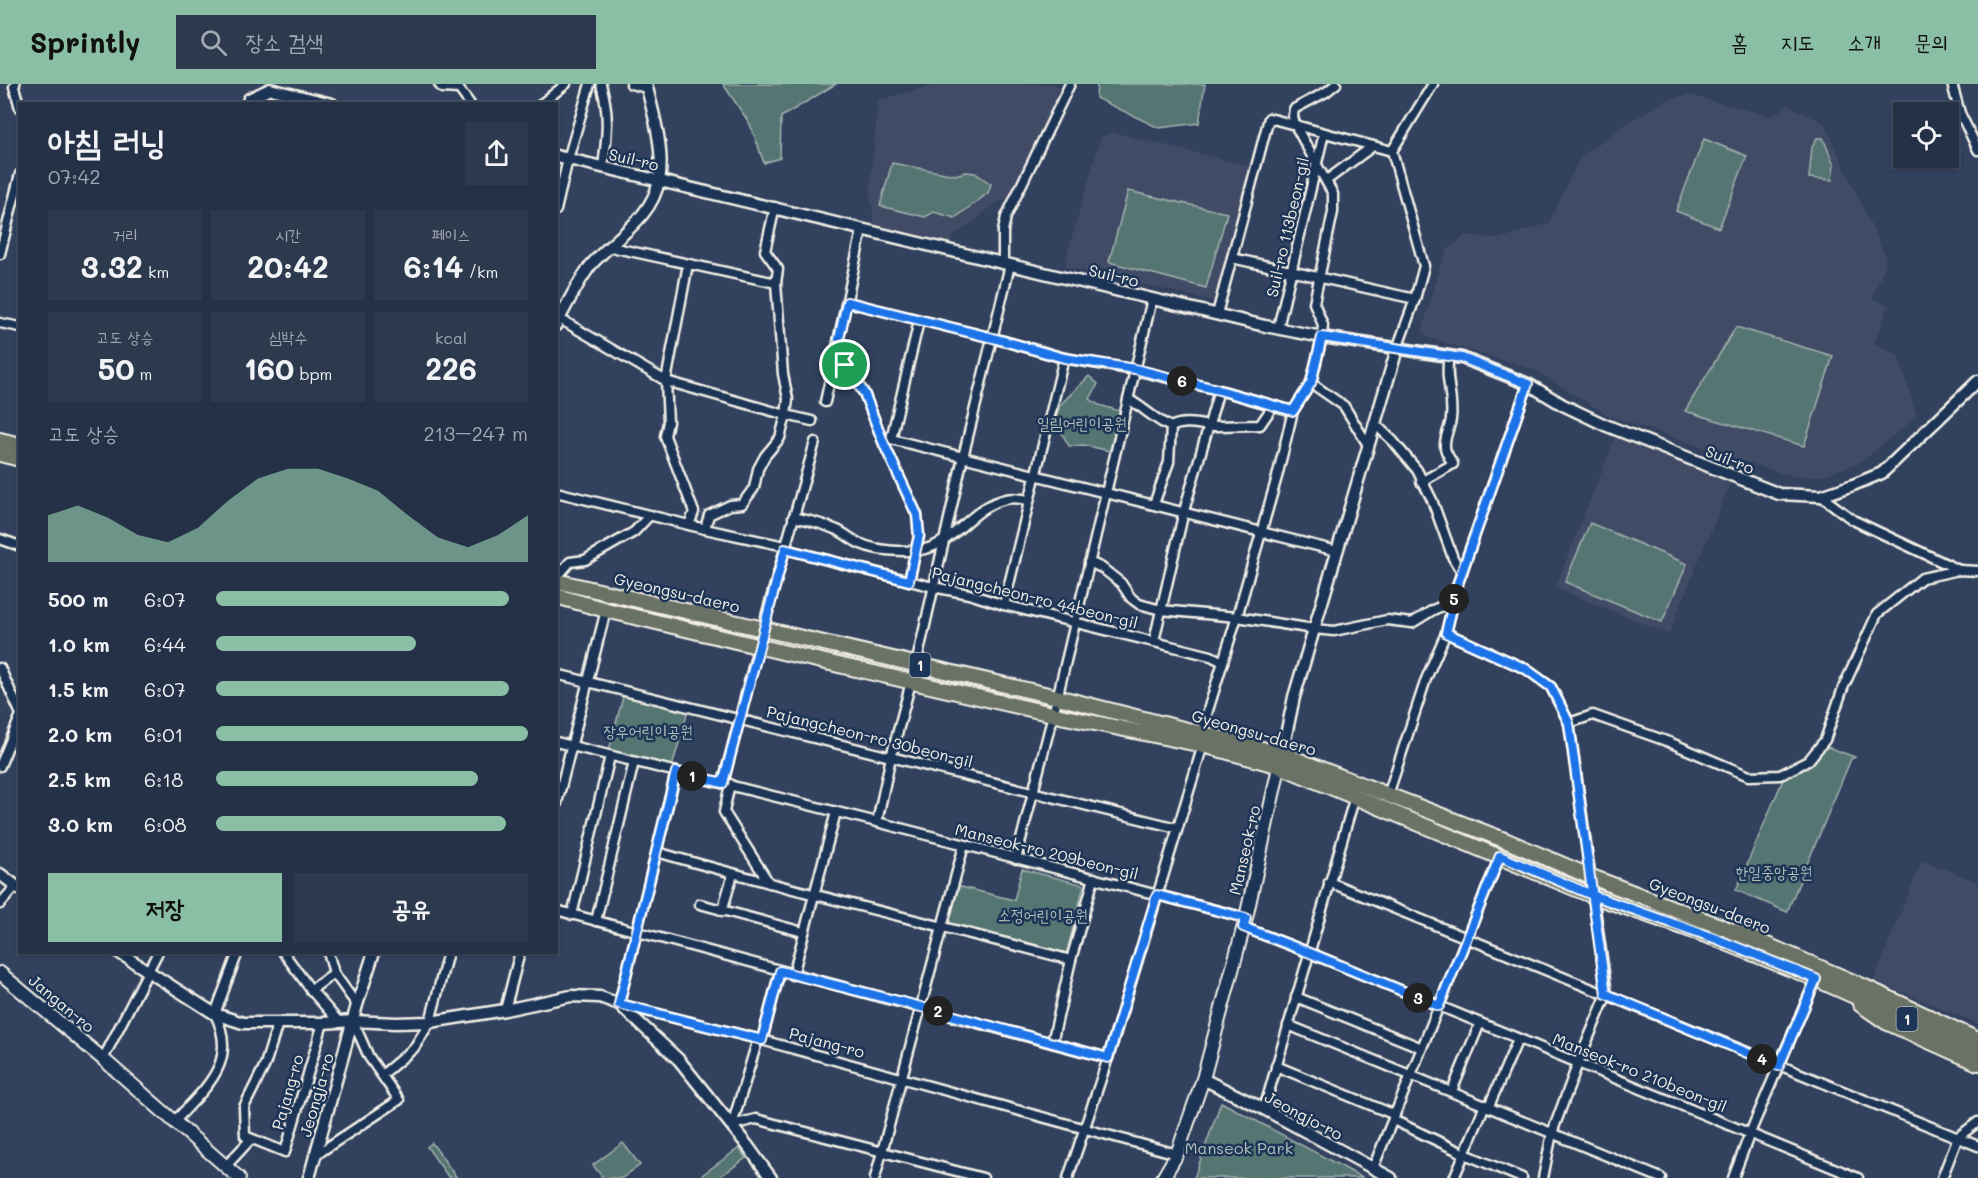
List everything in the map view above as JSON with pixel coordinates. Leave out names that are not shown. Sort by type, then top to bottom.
[{"type":"main road","points":[[0,440],[13,452]]},
{"type":"main road","name":"Gyeongsu-daero","points":[[558,579],[916,664],[1055,705],[1281,760]]},
{"type":"main road","name":"Gyeongsu-daero","points":[[558,598],[911,682],[1055,705]]},
{"type":"main road","name":"Gyeongsu-daero","points":[[1205,742],[1235,746],[1238,742],[1328,778],[1388,795],[1746,936],[1849,980],[1978,1040]]},
{"type":"main road","name":"Manseok-ro","points":[[1163,1178],[1177,1154],[1203,1079],[1244,923],[1281,760]]},
{"type":"main road","name":"Gyeongsu-daero","points":[[1328,778],[1355,796],[1592,895],[1714,938],[1816,979],[1978,1051]]},
{"type":"main road","points":[[1651,915],[1655,910],[1671,917],[1686,914]]},
{"type":"main road","name":"Jangan-ro","points":[[0,973],[239,1178]]},
{"type":"main road","points":[[1849,980],[1862,980],[1978,1031]]},
{"type":"main road","points":[[1836,988],[1886,1022],[1978,1063]]},
{"type":"street","points":[[15,84],[18,102]]},
{"type":"street","points":[[439,84],[442,88],[459,89],[469,102]]},
{"type":"street","points":[[544,102],[566,84]]},
{"type":"street","points":[[558,192],[562,157],[590,84]]},
{"type":"street","points":[[601,84],[607,106],[603,167]]},
{"type":"street","points":[[631,84],[646,86],[660,152],[660,180],[652,203],[632,227],[590,266],[562,304],[558,322],[666,381],[812,421]]},
{"type":"street","points":[[916,664],[963,457],[993,338],[1006,265],[1004,231],[1006,217],[1070,84]]},
{"type":"street","points":[[1068,1178],[1108,1058],[1205,742],[1223,662],[1277,477],[1293,411],[1311,383],[1323,325],[1314,303],[1333,212],[1333,194],[1295,125],[1293,116],[1294,109],[1336,84]]},
{"type":"street","points":[[1397,349],[1416,299],[1424,266],[1392,151],[1433,84]]},
{"type":"street","points":[[1952,84],[1960,113],[1978,150]]},
{"type":"street","points":[[248,102],[249,99],[270,89],[324,102]]},
{"type":"street","points":[[1217,314],[1269,118],[1392,151]]},
{"type":"street","name":"Suil-ro 113beon-gil","points":[[1278,328],[1324,133]]},
{"type":"street","points":[[1327,180],[1373,146]]},
{"type":"street","name":"Suil-ro","points":[[562,157],[776,207],[1006,265],[1278,328],[1322,337],[1462,358],[1528,384],[1563,405],[1605,425],[1779,494],[1821,496],[1853,486],[1882,473],[1978,381]]},
{"type":"street","points":[[0,254],[18,182]]},
{"type":"street","points":[[694,512],[709,514],[730,505],[742,504],[754,488],[758,469],[765,456],[780,438],[788,399],[783,374],[776,283],[778,269],[765,251],[776,207]]},
{"type":"street","points":[[825,402],[862,230]]},
{"type":"street","points":[[611,247],[776,283]]},
{"type":"street","points":[[1232,258],[1416,299]]},
{"type":"street","points":[[688,264],[666,381],[668,422],[665,436],[694,512],[689,525]]},
{"type":"street","points":[[1016,859],[1152,299]]},
{"type":"street","points":[[847,302],[1064,358],[1135,369],[1293,411]]},
{"type":"street","points":[[918,321],[891,439],[1337,551]]},
{"type":"street","points":[[0,322],[18,326]]},
{"type":"street","name":"Pajangcheon-ro 44beon-gil","points":[[839,339],[845,365],[864,393],[884,444],[917,515],[919,536],[909,581]]},
{"type":"street","name":"Manseok-ro","points":[[1281,760],[1294,697],[1397,349]]},
{"type":"street","points":[[1421,482],[1453,464],[1445,449],[1451,421],[1452,402],[1446,369],[1449,357]]},
{"type":"street","points":[[1004,605],[1064,358]]},
{"type":"street","points":[[1311,383],[1344,406],[1368,445]]},
{"type":"street","points":[[1388,795],[1426,679],[1446,633],[1462,573],[1528,384]]},
{"type":"street","name":"Pajangcheon-ro 44beon-gil","points":[[1154,641],[1184,511],[1219,390]]},
{"type":"street","points":[[1128,399],[1171,427]]},
{"type":"street","points":[[1171,427],[1176,424],[1197,423],[1209,426],[1260,425],[1273,406]]},
{"type":"street","points":[[1374,423],[1393,441],[1417,470],[1432,500],[1453,558],[1462,573]]},
{"type":"street","points":[[1154,504],[1169,462],[1171,427]]},
{"type":"street","points":[[769,883],[724,812],[726,784],[739,719],[815,442]]},
{"type":"street","name":"Pajangcheon-ro 44beon-gil","points":[[558,492],[933,587],[969,594],[1074,623],[1154,641],[1211,656],[1223,662]]},
{"type":"street","points":[[1821,496],[1853,520],[1959,570]]},
{"type":"street","points":[[793,517],[839,531],[862,544],[882,550],[915,551],[926,549],[945,540],[981,509],[994,502],[1008,498],[1029,500]]},
{"type":"street","points":[[705,529],[709,514]]},
{"type":"street","name":"Gyeongsu-daero","points":[[558,577],[570,562],[585,560],[634,532],[650,515]]},
{"type":"street","points":[[0,539],[18,545]]},
{"type":"street","points":[[1089,562],[1102,568],[1121,583],[1131,598],[1139,604],[1161,610],[1237,617],[1314,629],[1334,631],[1387,620],[1412,622],[1453,601]]},
{"type":"street","points":[[1569,723],[1593,716],[1669,742],[1749,776],[1780,775],[1808,761],[1825,740],[1843,688],[1877,614],[1922,578],[1959,570],[1978,571]]},
{"type":"street","points":[[558,799],[606,610]]},
{"type":"street","points":[[1446,633],[1526,669],[1551,687],[1569,723],[1606,994],[1552,1133],[1544,1178]]},
{"type":"street","points":[[0,669],[18,708]]},
{"type":"street","name":"Pajangcheon-ro 30beon-gil","points":[[558,674],[1177,828]]},
{"type":"street","points":[[877,822],[911,682]]},
{"type":"street","points":[[0,766],[18,722]]},
{"type":"street","name":"Manseok-ro 209beon-gil","points":[[558,743],[1094,878],[1157,895],[1244,923]]},
{"type":"street","points":[[572,915],[610,756]]},
{"type":"street","points":[[596,921],[634,762]]},
{"type":"street","points":[[676,772],[619,1004],[679,1060],[732,1125],[771,1178]]},
{"type":"street","points":[[1264,1109],[1355,796]]},
{"type":"street","points":[[793,975],[836,812]]},
{"type":"street","points":[[875,1178],[964,845]]},
{"type":"street","points":[[657,852],[733,874],[1071,960]]},
{"type":"street","points":[[1373,1168],[1500,856]]},
{"type":"street","points":[[0,874],[18,887],[0,904]]},
{"type":"street","points":[[722,911],[733,874]]},
{"type":"street","points":[[1052,1042],[1071,960],[1094,878]]},
{"type":"street","points":[[1329,882],[1978,1146]]},
{"type":"street","points":[[700,904],[803,932]]},
{"type":"street","points":[[558,911],[1108,1058]]},
{"type":"street","name":"Manseok-ro 210beon-gil","points":[[1244,923],[1310,953],[1858,1178]]},
{"type":"street","name":"Pajang-ro","points":[[121,954],[215,1014],[243,1023],[430,1022],[571,996],[600,997],[1177,1154]]},
{"type":"street","name":"Jangan-ro","points":[[103,1059],[157,954]]},
{"type":"street","points":[[175,1121],[213,1078],[221,1064],[221,1027],[215,1014],[237,954]]},
{"type":"street","points":[[284,954],[311,990],[339,1022]]},
{"type":"street","points":[[329,954],[334,973],[357,1005]]},
{"type":"street","points":[[366,954],[370,968]]},
{"type":"street","name":"Jeongja-ro","points":[[309,1178],[374,954]]},
{"type":"street","points":[[382,1075],[414,1048],[430,1022],[447,954]]},
{"type":"street","points":[[505,1010],[519,954]]},
{"type":"street","points":[[732,1125],[780,971]]},
{"type":"street","points":[[311,990],[334,973]]},
{"type":"street","points":[[1733,1178],[1816,979]]},
{"type":"street","points":[[1296,998],[1422,1048]]},
{"type":"street","points":[[314,1156],[399,1100],[369,1057],[353,1021]]},
{"type":"street","name":"Pajang-ro","points":[[278,1023],[265,1065],[244,1107],[245,1136],[285,1152],[323,1023]]},
{"type":"street","points":[[1452,1091],[1480,1023]]},
{"type":"street","points":[[1288,1025],[1661,1178]]},
{"type":"street","points":[[1454,1178],[1518,1039]]},
{"type":"street","points":[[1276,1066],[1394,1117],[1465,1154],[1522,1178]]},
{"type":"street","name":"Jeongjo-ro","points":[[1203,1079],[1264,1109],[1391,1178]]},
{"type":"street","points":[[732,1125],[756,1119],[983,1178]]},
{"type":"street","points":[[1942,1178],[1958,1137],[1978,1122]]},
{"type":"street","points":[[226,1166],[251,1139]]},
{"type":"shaded area","points":[[940,84],[1054,84],[1061,90],[1013,196],[991,206],[974,222],[954,235],[947,251],[875,228],[870,192],[878,100]]},
{"type":"shaded area","points":[[1688,95],[1771,116],[1788,105],[1824,123],[1886,258],[1872,299],[1889,305],[1874,343],[1898,355],[1917,416],[1861,462],[1821,476],[1794,476],[1780,473],[1610,416],[1532,369],[1427,337],[1422,331],[1436,278],[1447,250],[1466,235],[1499,239],[1549,223],[1580,157],[1627,123],[1667,100]]},
{"type":"shaded area","points":[[1112,132],[1252,167],[1242,209],[1214,301],[1066,267],[1066,258],[1101,137]]},
{"type":"shaded area","points":[[1617,433],[1733,476],[1669,634],[1555,588]]},
{"type":"shaded area","points":[[1922,860],[1978,882],[1978,1024],[1874,980]]},
{"type":"green space","points":[[723,84],[836,84],[781,117],[780,158],[764,163],[750,124]]},
{"type":"green space","points":[[1097,84],[1205,84],[1199,123],[1159,128],[1096,98]]},
{"type":"green space","points":[[1817,138],[1823,138],[1834,165],[1832,180],[1809,178],[1812,147]]},
{"type":"green space","points":[[1704,139],[1747,156],[1719,228],[1676,211]]},
{"type":"green space","points":[[892,163],[955,175],[966,172],[975,173],[991,184],[988,193],[955,218],[934,212],[925,217],[880,206]]},
{"type":"green space","points":[[1128,191],[1227,213],[1206,288],[1109,262]]},
{"type":"green space","points":[[1736,327],[1833,356],[1804,446],[1685,411]]},
{"type":"green space","name":"일림어린이공원","points":[[1089,376],[1098,384],[1090,399],[1099,405],[1120,411],[1110,451],[1084,445],[1069,446],[1055,421],[1060,405]]},
{"type":"green space","points":[[1590,523],[1687,564],[1662,622],[1565,582]]},
{"type":"green space","name":"장우어린이공원","points":[[624,693],[688,711],[672,767],[609,750]]},
{"type":"green space","name":"한일중앙공원","points":[[1825,746],[1855,757],[1851,759],[1787,912],[1736,890],[1784,777],[1809,766]]},
{"type":"green space","name":"소정어린이공원","points":[[1022,869],[1084,885],[1066,955],[947,925],[957,886],[1014,900]]},
{"type":"green space","name":"Manseok Park","points":[[1221,1102],[1363,1178],[1194,1178]]},
{"type":"green space","points":[[432,1143],[457,1178],[449,1178],[427,1147]]},
{"type":"green space","points":[[623,1143],[640,1165],[622,1178],[603,1178],[593,1165]]},
{"type":"green space","points":[[739,1148],[746,1158],[718,1178],[698,1178]]},
{"type":"route","points":[[845,365],[839,339],[847,302],[1064,358],[1135,369],[1293,411],[1311,383],[1322,337],[1462,358],[1528,384],[1458,583],[1446,633],[1526,669],[1551,687],[1569,723],[1592,895],[1606,994],[1779,1066],[1816,979],[1714,938],[1592,895],[1500,856],[1439,1006],[1243,927],[1246,918],[1157,895],[1108,1058],[780,971],[762,1040],[619,1004],[676,772],[723,783],[785,549],[909,581],[919,536],[917,515],[903,488],[864,393],[845,365]]}]
